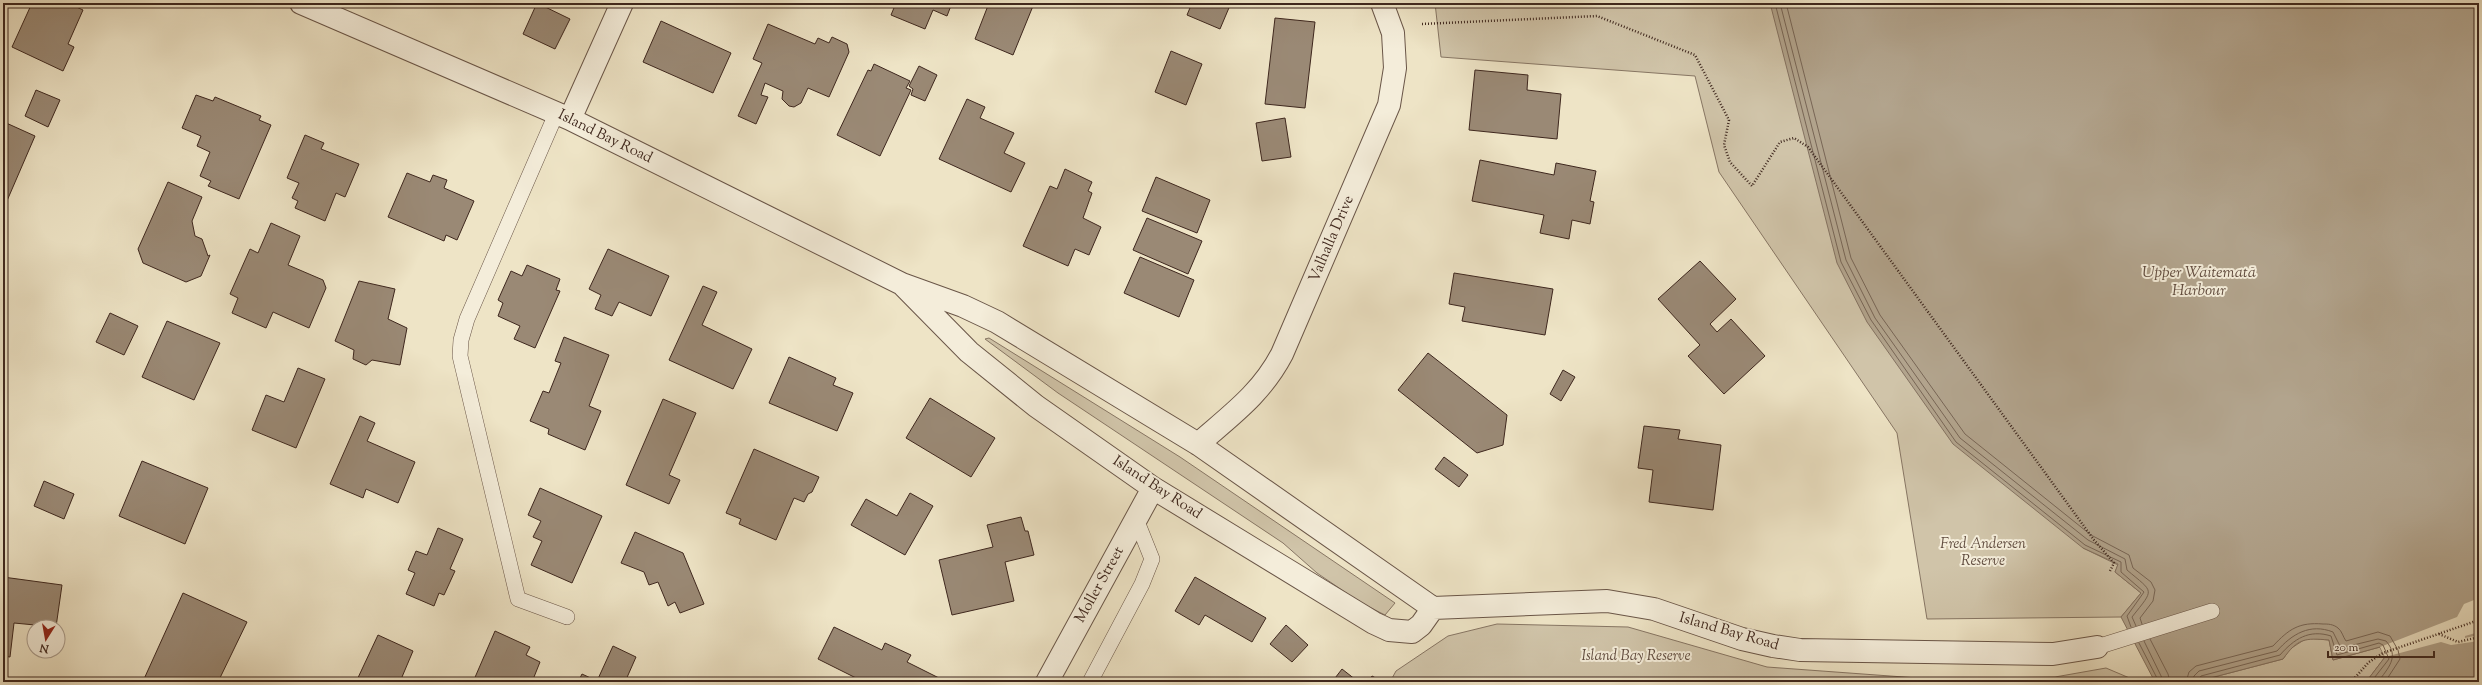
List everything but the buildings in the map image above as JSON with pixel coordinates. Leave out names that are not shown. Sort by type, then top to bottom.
[{"type":"street","name":"Island Bay Road","points":[[301,3],[563,116],[902,284],[963,306],[997,322],[1198,444],[1433,608],[1607,601],[1654,610],[1748,640],[1800,650],[2053,654],[2097,647]]},
{"type":"street","points":[[563,116],[622,3]]},
{"type":"street","name":"Valhalla Drive","points":[[1198,444],[1259,390],[1271,374],[1282,354],[1389,105],[1395,68],[1394,33],[1382,3]]},
{"type":"street","name":"Island Bay Road","points":[[902,284],[969,352],[1036,406],[1153,488],[1389,630],[1412,632],[1421,625],[1433,608]]},
{"type":"street","name":"Moller Street","points":[[1047,682],[1153,488]]},
{"type":"lane","points":[[563,116],[467,319],[461,340],[460,356],[518,599],[567,617]]},
{"type":"lane","points":[[1090,682],[1142,584],[1152,559],[1136,519]]},
{"type":"lane","points":[[2097,647],[2212,611]]},
{"type":"path","points":[[1422,24],[1597,16],[1695,56],[1729,120],[1724,145],[1730,162],[1752,186],[1780,142],[1794,138],[1808,147],[2094,540],[2114,562],[2110,571]]},
{"type":"path","points":[[2351,682],[2369,662],[2383,653],[2479,620]]},
{"type":"path","points":[[2439,634],[2458,642],[2479,637]]},
{"type":"green space","name":"Fred Andersen Reserve","points":[[1435,3],[2052,3],[2083,548],[2118,565],[2115,572],[2141,593],[2121,617],[1927,619],[1897,433],[1719,172],[1695,76],[1441,57]]},
{"type":"green space","points":[[989,338],[1180,457],[1395,603],[1385,615],[1361,603],[1317,573],[1283,543],[1058,393],[985,339]]},
{"type":"green space","name":"Island Bay Reserve","points":[[1497,624],[1628,627],[1767,667],[1931,679],[2055,677],[2106,668],[2139,682],[1390,682],[1396,671],[1448,636]]},
{"type":"green space","points":[[2307,638],[2329,640],[2333,660],[2380,647],[2385,657],[2366,682],[2195,682],[2283,659],[2290,649]]},
{"type":"water","name":"Upper Waitematā Harbour","points":[[1770,3],[2479,3],[2479,682],[2366,682],[2385,657],[2380,647],[2333,660],[2329,640],[2314,639],[2298,643],[2283,659],[2195,682],[2155,682],[2121,617],[2141,593],[2115,572],[2118,564],[2083,548],[1953,444],[1867,322],[1837,263]]},
{"type":"pier","points":[[2474,600],[2477,607],[2479,607],[2479,632],[2465,636],[2465,638],[2479,635],[2479,641],[2451,645],[2441,642],[2385,657],[2380,647],[2457,617],[2464,604]]}]
